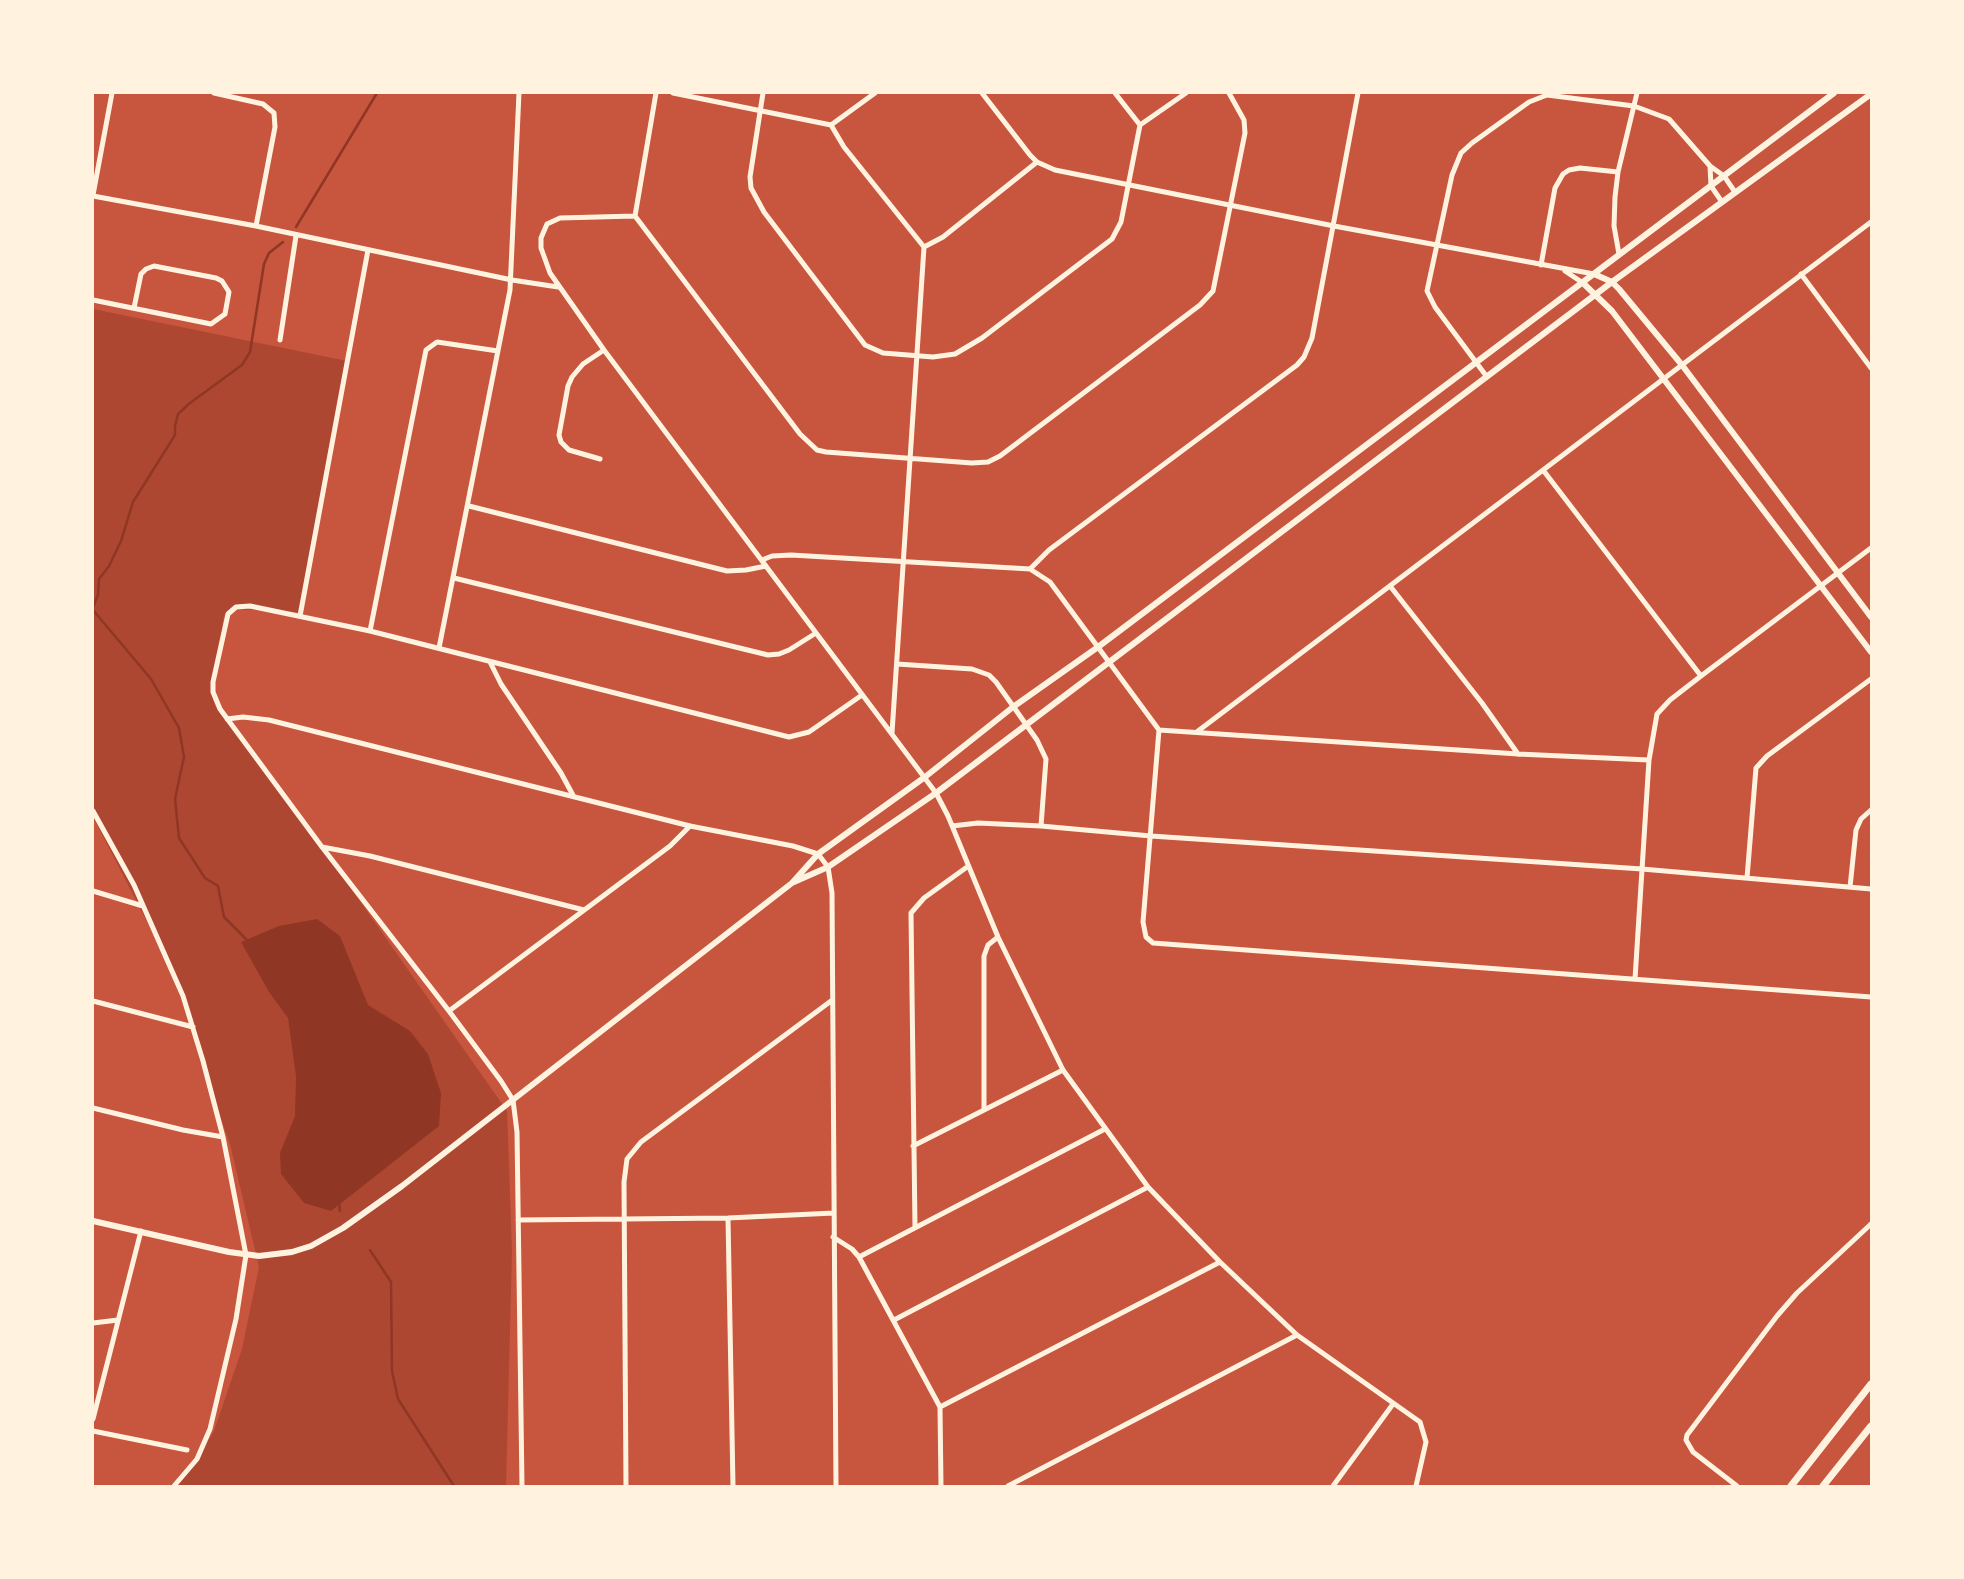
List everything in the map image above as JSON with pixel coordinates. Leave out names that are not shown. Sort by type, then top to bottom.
[{"type":"main road","points":[[1791,1486],[1871,1384]]},
{"type":"main road","points":[[1823,1486],[1871,1426]]},
{"type":"street","points":[[110,93],[93,195],[558,287]]},
{"type":"street","points":[[214,93],[263,104],[274,113],[275,127],[256,226]]},
{"type":"street","points":[[439,648],[512,280],[519,93]]},
{"type":"street","points":[[656,93],[635,216],[809,444],[826,452],[972,463],[988,462],[1000,456],[1200,305],[1213,291],[1245,133],[1244,120],[1229,93]]},
{"type":"street","points":[[673,93],[831,125],[844,146],[925,247],[892,733]]},
{"type":"street","points":[[763,93],[750,177],[751,188],[764,212],[865,345],[883,354],[916,356],[944,356],[969,347],[1102,247],[1117,232],[1140,125],[1186,93]]},
{"type":"street","points":[[831,125],[875,93]]},
{"type":"street","points":[[982,93],[1037,162],[1055,170],[1334,226],[1594,274],[1612,282],[1682,365],[1871,617]]},
{"type":"street","points":[[1115,93],[1140,125]]},
{"type":"street","points":[[1030,569],[1049,550],[1304,357],[1312,338],[1358,93]]},
{"type":"street","points":[[1619,254],[1614,226],[1618,172],[1637,93]]},
{"type":"street","points":[[94,1222],[246,1255],[292,1252],[325,1240],[402,1186],[792,883],[818,854],[925,777],[1013,707],[1098,647],[1834,93]]},
{"type":"street","points":[[792,883],[828,867],[936,793],[1612,282],[1871,94]]},
{"type":"street","points":[[1487,377],[1435,307],[1427,291],[1452,175],[1461,153],[1472,143],[1529,102],[1547,95],[1634,106],[1669,119],[1710,166],[1724,176],[1735,192]]},
{"type":"street","points":[[925,247],[943,237],[1037,162]]},
{"type":"street","points":[[1710,166],[1711,186],[1722,202]]},
{"type":"street","points":[[1541,265],[1555,188],[1563,174],[1580,168],[1618,172]]},
{"type":"street","points":[[635,216],[560,218],[547,224],[541,238],[541,248],[558,287],[936,793],[998,937],[1063,1070],[1105,1129],[1148,1187],[1220,1262],[1297,1335],[1420,1422],[1426,1442],[1416,1486]]},
{"type":"street","points":[[1198,731],[1871,222]]},
{"type":"street","points":[[280,340],[296,236]]},
{"type":"street","points":[[300,616],[368,250]]},
{"type":"street","points":[[93,300],[211,324],[225,314],[229,292],[222,281],[216,278],[154,266],[141,274],[134,307]]},
{"type":"street","points":[[1562,269],[1597,294],[1871,652]]},
{"type":"street","points":[[1801,274],[1871,368]]},
{"type":"street","points":[[370,631],[426,350],[437,342],[498,351]]},
{"type":"street","points":[[600,459],[569,450],[564,447],[559,435],[572,377],[583,363],[604,350]]},
{"type":"street","points":[[1543,470],[1701,676]]},
{"type":"street","points":[[469,506],[735,572],[764,563],[772,556],[791,555],[1030,569],[1050,582],[1159,730],[1143,922],[1146,937],[1153,943],[1871,997]]},
{"type":"street","points":[[1636,979],[1649,760],[1657,714],[1670,700],[1871,548]]},
{"type":"street","points":[[454,578],[768,655],[789,650],[816,633]]},
{"type":"street","points":[[1390,586],[1482,703],[1518,754]]},
{"type":"street","points":[[522,1486],[517,1132],[513,1100],[226,719],[215,700],[213,682],[227,617],[232,608],[244,605],[300,616],[439,648],[789,737],[809,732],[862,695]]},
{"type":"street","points":[[490,662],[501,684],[575,797]]},
{"type":"street","points":[[897,664],[981,671],[996,682],[1043,750],[1046,760],[1041,825]]},
{"type":"street","points":[[1747,878],[1756,768],[1767,756],[1871,679]]},
{"type":"street","points":[[226,719],[243,717],[269,720],[690,826],[793,846],[818,854],[828,867],[832,893],[836,1486]]},
{"type":"street","points":[[1159,730],[1649,760]]},
{"type":"street","points":[[1850,887],[1856,830],[1861,819],[1871,810]]},
{"type":"street","points":[[93,811],[144,906],[173,971],[193,1027],[223,1137],[246,1255],[236,1319],[210,1429],[197,1459],[174,1486]]},
{"type":"street","points":[[952,826],[978,823],[1041,825],[1151,836],[1642,869],[1871,889]]},
{"type":"street","points":[[449,1012],[670,846],[690,826]]},
{"type":"street","points":[[322,847],[382,859],[584,910]]},
{"type":"street","points":[[915,1227],[911,913],[924,898],[967,867]]},
{"type":"street","points":[[93,891],[144,906]]},
{"type":"street","points":[[984,1110],[984,956],[988,945],[998,937]]},
{"type":"street","points":[[93,1001],[193,1027]]},
{"type":"street","points":[[626,1486],[624,1169],[632,1150],[831,1001]]},
{"type":"street","points":[[913,1146],[1063,1070]]},
{"type":"street","points":[[93,1108],[223,1137]]},
{"type":"street","points":[[859,1257],[1105,1129]]},
{"type":"street","points":[[894,1320],[1148,1187]]},
{"type":"street","points":[[517,1220],[728,1218],[834,1213]]},
{"type":"street","points":[[728,1218],[733,1486]]},
{"type":"street","points":[[1737,1486],[1693,1452],[1686,1440],[1687,1435],[1797,1293],[1871,1224]]},
{"type":"street","points":[[93,1419],[141,1231]]},
{"type":"street","points":[[833,1237],[859,1257],[940,1407],[941,1486]]},
{"type":"street","points":[[940,1407],[1220,1262]]},
{"type":"street","points":[[93,1323],[118,1320]]},
{"type":"street","points":[[1008,1486],[1297,1335]]},
{"type":"street","points":[[1333,1486],[1393,1404]]},
{"type":"street","points":[[93,1431],[187,1450]]},
{"type":"shaded area","points":[[93,309],[347,361],[298,612],[232,609],[224,615],[211,692],[215,706],[322,847],[507,1111],[512,1251],[506,1486],[176,1486],[191,1469],[214,1431],[242,1349],[259,1267],[230,1144],[204,1071],[189,1017],[155,937],[93,817]]},
{"type":"shaded area","points":[[317,919],[340,936],[368,1005],[410,1031],[428,1054],[441,1093],[439,1126],[331,1211],[304,1203],[281,1174],[280,1153],[295,1116],[296,1076],[288,1018],[269,992],[241,942],[279,926]]},
{"type":"waterway","points":[[296,227],[377,93]]},
{"type":"waterway","points":[[93,607],[98,595],[99,579],[109,566],[121,541],[133,502],[175,435],[178,414],[242,365],[250,352],[264,264],[269,253],[283,242]]},
{"type":"waterway","points":[[93,610],[151,679],[179,728],[184,757],[175,799],[179,838],[205,878],[218,886],[224,917],[247,940]]},
{"type":"waterway","points":[[339,1202],[340,1211]]},
{"type":"waterway","points":[[370,1250],[391,1282],[392,1371],[398,1399],[454,1486]]}]
